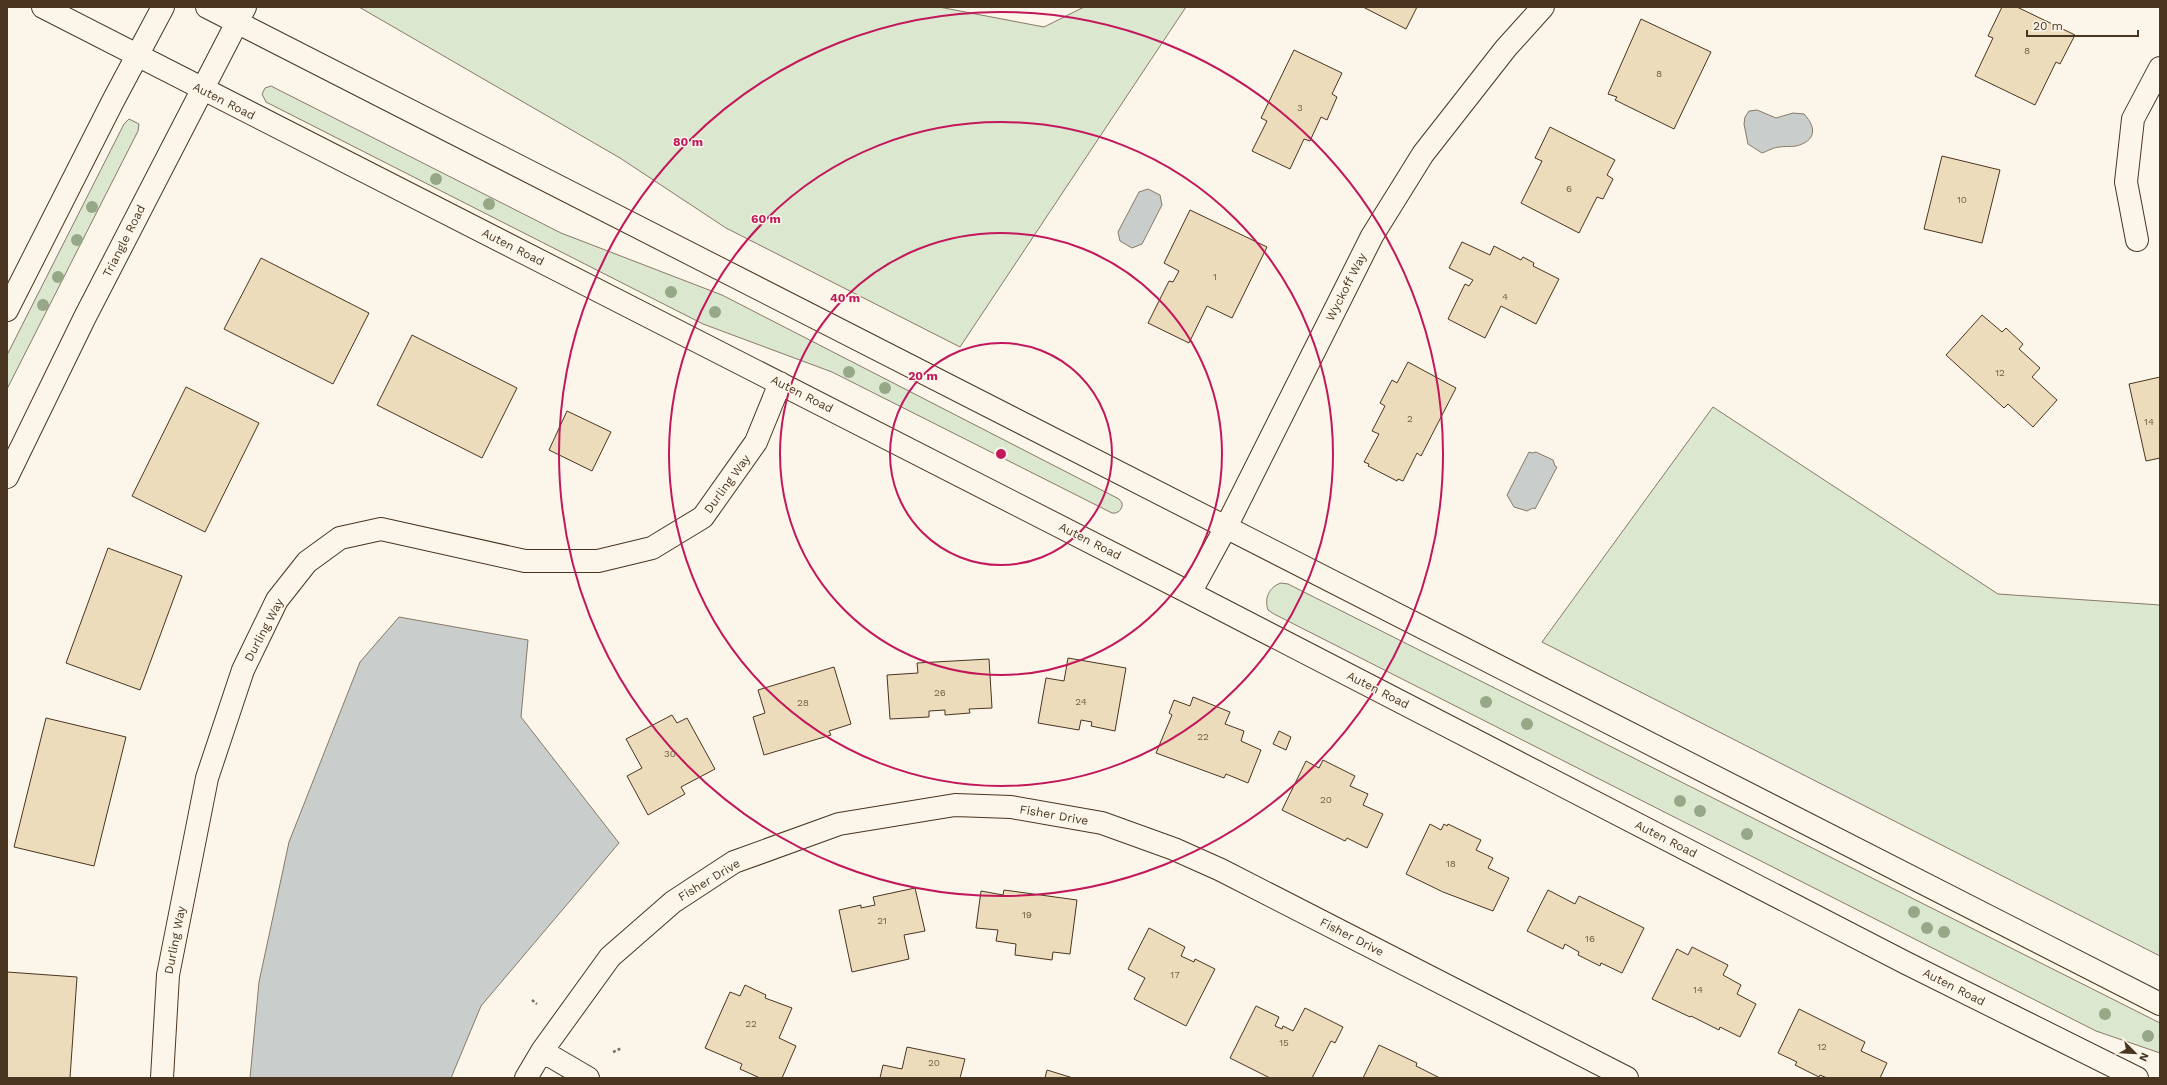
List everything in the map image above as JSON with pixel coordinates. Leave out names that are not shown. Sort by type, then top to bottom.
[{"type":"street","name":"Auten Road","points":[[43,7],[203,90],[780,382],[1899,959],[2137,1078]]},
{"type":"street","points":[[7,310],[163,7]]},
{"type":"street","points":[[207,7],[241,14],[1226,527],[2160,1004]]},
{"type":"street","name":"Wyckoff Way","points":[[1190,593],[1226,527],[1372,236],[1423,154],[1506,48],[1543,7]]},
{"type":"street","name":"Triangle Road","points":[[7,477],[85,317],[241,14]]},
{"type":"street","points":[[2137,240],[2126,182],[2133,119],[2160,68]]},
{"type":"street","name":"Durling Way","points":[[162,1078],[168,975],[207,778],[243,670],[277,600],[308,562],[340,538],[381,529],[525,562],[598,561],[652,548],[703,518],[756,442],[780,382]]},
{"type":"street","name":"Fisher Drive","points":[[526,1078],[542,1051],[610,956],[673,902],[734,862],[839,824],[955,806],[1011,807],[1102,823],[1174,849],[1236,878],[1627,1078]]},
{"type":"street","points":[[542,1051],[588,1078]]},
{"type":"path","points":[[532,1000],[540,1006]]},
{"type":"path","points":[[612,1052],[622,1048]]},
{"type":"green space","points":[[359,7],[939,7],[1044,27],[1084,7],[1186,7],[960,347],[726,228],[620,158]]},
{"type":"green space","points":[[271,86],[561,233],[722,295],[1119,499],[1122,503],[1121,509],[1116,513],[1112,513],[832,372],[703,324],[266,102],[262,94],[265,88]]},
{"type":"green space","points":[[129,119],[139,124],[138,131],[7,389],[7,355],[124,124]]},
{"type":"green space","points":[[1713,407],[1998,594],[2160,605],[2160,956],[1542,642]]},
{"type":"green space","points":[[1281,583],[1288,584],[2160,1023],[2160,1053],[2096,1031],[1274,614],[1268,610],[1267,597],[1273,587]]},
{"type":"shaded area","points":[[1757,110],[1776,118],[1793,113],[1804,114],[1811,124],[1811,137],[1803,144],[1773,148],[1762,153],[1748,144],[1744,124],[1745,117],[1749,111]]},
{"type":"shaded area","points":[[1148,189],[1160,195],[1162,205],[1142,244],[1132,248],[1120,241],[1118,232],[1139,192]]},
{"type":"shaded area","points":[[1529,452],[1536,452],[1553,460],[1555,466],[1557,467],[1535,509],[1533,508],[1527,511],[1514,507],[1507,495]]},
{"type":"shaded area","points":[[399,617],[528,640],[521,717],[619,843],[481,1006],[451,1078],[250,1078],[259,982],[289,842],[360,662]]},
{"type":"building","points":[[1363,7],[1417,7],[1406,29]]},
{"type":"building","points":[[2002,7],[2017,7],[2075,35],[2060,64],[2056,62],[2035,105],[1975,76],[1993,38],[1988,36]]},
{"type":"building","points":[[1641,19],[1711,52],[1674,129],[1615,100],[1617,97],[1608,94]]},
{"type":"building","points":[[1294,50],[1342,73],[1332,94],[1337,97],[1327,120],[1321,117],[1310,141],[1304,139],[1290,169],[1252,151],[1267,121],[1261,118]]},
{"type":"building","points":[[1550,127],[1615,160],[1607,175],[1613,179],[1603,199],[1597,197],[1579,233],[1521,203],[1542,161],[1535,158]]},
{"type":"building","points":[[1942,156],[2000,170],[1982,243],[1924,229]]},
{"type":"building","points":[[1190,210],[1267,247],[1232,318],[1207,306],[1189,343],[1148,323],[1169,281],[1173,282],[1179,271],[1164,263]]},
{"type":"building","points":[[1462,242],[1490,255],[1494,246],[1521,260],[1523,257],[1534,263],[1533,266],[1559,279],[1536,324],[1501,306],[1485,338],[1448,319],[1465,284],[1469,286],[1473,280],[1449,268]]},
{"type":"building","points":[[261,258],[369,313],[333,384],[224,329]]},
{"type":"building","points":[[1982,315],[2002,332],[2006,328],[2023,344],[2019,349],[2040,368],[2032,377],[2057,400],[2033,427],[2008,404],[2004,408],[1946,355]]},
{"type":"building","points":[[412,335],[517,388],[482,458],[377,405]]},
{"type":"building","points":[[1408,362],[1456,388],[1421,456],[1417,453],[1403,481],[1398,479],[1397,481],[1368,466],[1369,464],[1364,462],[1379,434],[1372,431],[1385,406],[1380,403],[1392,380],[1397,383]]},
{"type":"building","points":[[2160,377],[2160,458],[2146,461],[2129,384]]},
{"type":"building","points":[[186,387],[259,423],[205,532],[132,496]]},
{"type":"building","points":[[567,411],[611,432],[592,471],[549,450]]},
{"type":"building","points":[[108,548],[182,576],[140,690],[66,663]]},
{"type":"building","points":[[1068,658],[1126,668],[1115,731],[1091,726],[1092,722],[1081,720],[1079,730],[1038,723],[1046,678],[1064,681]]},
{"type":"building","points":[[989,659],[992,708],[969,709],[970,713],[945,715],[945,710],[929,711],[929,717],[890,719],[887,675],[918,673],[917,663]]},
{"type":"building","points":[[834,667],[851,724],[829,731],[831,735],[764,755],[753,717],[765,713],[758,690]]},
{"type":"building","points":[[1193,697],[1230,712],[1225,724],[1244,731],[1241,741],[1261,750],[1248,783],[1226,774],[1224,778],[1156,753],[1172,715],[1169,713],[1174,700],[1190,706]]},
{"type":"building","points":[[672,715],[677,723],[687,718],[715,769],[681,787],[685,794],[648,815],[627,776],[642,768],[626,739]]},
{"type":"building","points":[[46,718],[126,737],[94,866],[14,847]]},
{"type":"building","points":[[1279,731],[1291,737],[1286,750],[1273,744]]},
{"type":"building","points":[[1323,760],[1355,776],[1350,786],[1368,794],[1363,805],[1383,814],[1367,848],[1347,838],[1345,841],[1282,810],[1306,761],[1319,768]]},
{"type":"building","points":[[1430,824],[1441,830],[1444,824],[1447,826],[1448,824],[1481,840],[1476,850],[1493,858],[1488,868],[1509,878],[1493,911],[1443,892],[1406,874]]},
{"type":"building","points":[[915,888],[925,931],[904,935],[909,959],[852,972],[839,910],[861,905],[861,908],[875,905],[873,897]]},
{"type":"building","points":[[1004,890],[1077,900],[1070,954],[1053,952],[1052,960],[1015,955],[1016,944],[996,941],[998,930],[976,928],[981,891],[1003,895]]},
{"type":"building","points":[[1548,890],[1575,904],[1579,896],[1644,928],[1622,973],[1601,963],[1600,966],[1578,955],[1579,952],[1565,944],[1563,949],[1527,931]]},
{"type":"building","points":[[1149,928],[1185,947],[1181,956],[1194,962],[1195,959],[1215,969],[1186,1026],[1134,999],[1145,978],[1128,969]]},
{"type":"building","points":[[1692,947],[1728,965],[1723,975],[1741,985],[1737,994],[1756,1004],[1740,1037],[1720,1027],[1719,1030],[1652,999],[1677,949],[1688,955]]},
{"type":"building","points":[[7,972],[77,977],[70,1078],[7,1078]]},
{"type":"building","points":[[745,985],[766,995],[765,998],[792,1008],[779,1038],[796,1046],[782,1078],[760,1078],[740,1069],[742,1064],[705,1048],[730,992],[740,996]]},
{"type":"building","points":[[1256,1006],[1279,1017],[1275,1026],[1282,1029],[1283,1026],[1293,1031],[1305,1008],[1343,1027],[1335,1043],[1331,1041],[1312,1078],[1270,1078],[1230,1058]]},
{"type":"building","points":[[1799,1009],[1865,1042],[1861,1051],[1887,1063],[1880,1078],[1827,1078],[1820,1075],[1819,1077],[1795,1065],[1797,1062],[1778,1053]]},
{"type":"building","points":[[1379,1045],[1417,1063],[1416,1066],[1440,1078],[1363,1078]]},
{"type":"building","points":[[907,1047],[965,1059],[960,1078],[880,1078],[883,1065],[902,1069]]},
{"type":"building","points":[[1047,1070],[1073,1078],[1045,1078]]}]
